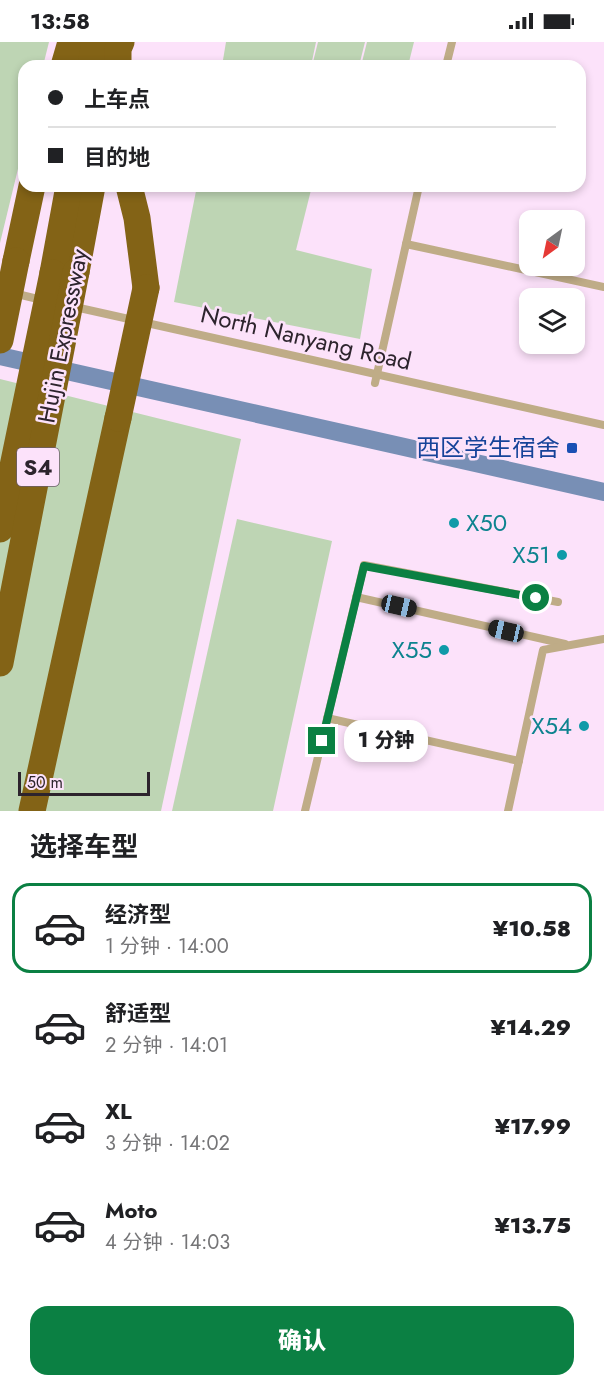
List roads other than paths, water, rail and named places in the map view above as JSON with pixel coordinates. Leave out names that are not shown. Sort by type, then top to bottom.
[{"type":"highway","points":[[66,60],[71,42]]},
{"type":"highway","points":[[100,60],[114,51]]},
{"type":"highway","points":[[0,340],[31,192]]},
{"type":"highway","name":"Hujin Expressway","points":[[0,663],[64,272],[69,192]]},
{"type":"highway","name":"Hujin Expressway","points":[[0,529],[64,272],[90,192]]},
{"type":"highway","points":[[32,811],[146,288],[137,218],[130,192]]},
{"type":"lane","points":[[448,60],[452,42]]},
{"type":"lane","points":[[375,383],[418,192]]},
{"type":"lane","points":[[406,244],[604,287]]},
{"type":"lane","name":"North Nanyang Road","points":[[0,290],[604,424]]},
{"type":"lane","points":[[305,811],[364,566],[558,602]]},
{"type":"lane","points":[[356,597],[569,645]]},
{"type":"lane","points":[[508,811],[543,650],[604,639]]},
{"type":"lane","points":[[327,718],[519,761]]},
{"type":"waterway","points":[[0,356],[604,492]]},
{"type":"place","name":"西区学生宿舍","points":[[572,448]]},
{"type":"place","name":"X50","points":[[454,523]]},
{"type":"place","name":"X51","points":[[562,555]]},
{"type":"place","name":"X55","points":[[444,650]]},
{"type":"place","name":"X54","points":[[584,726]]}]
